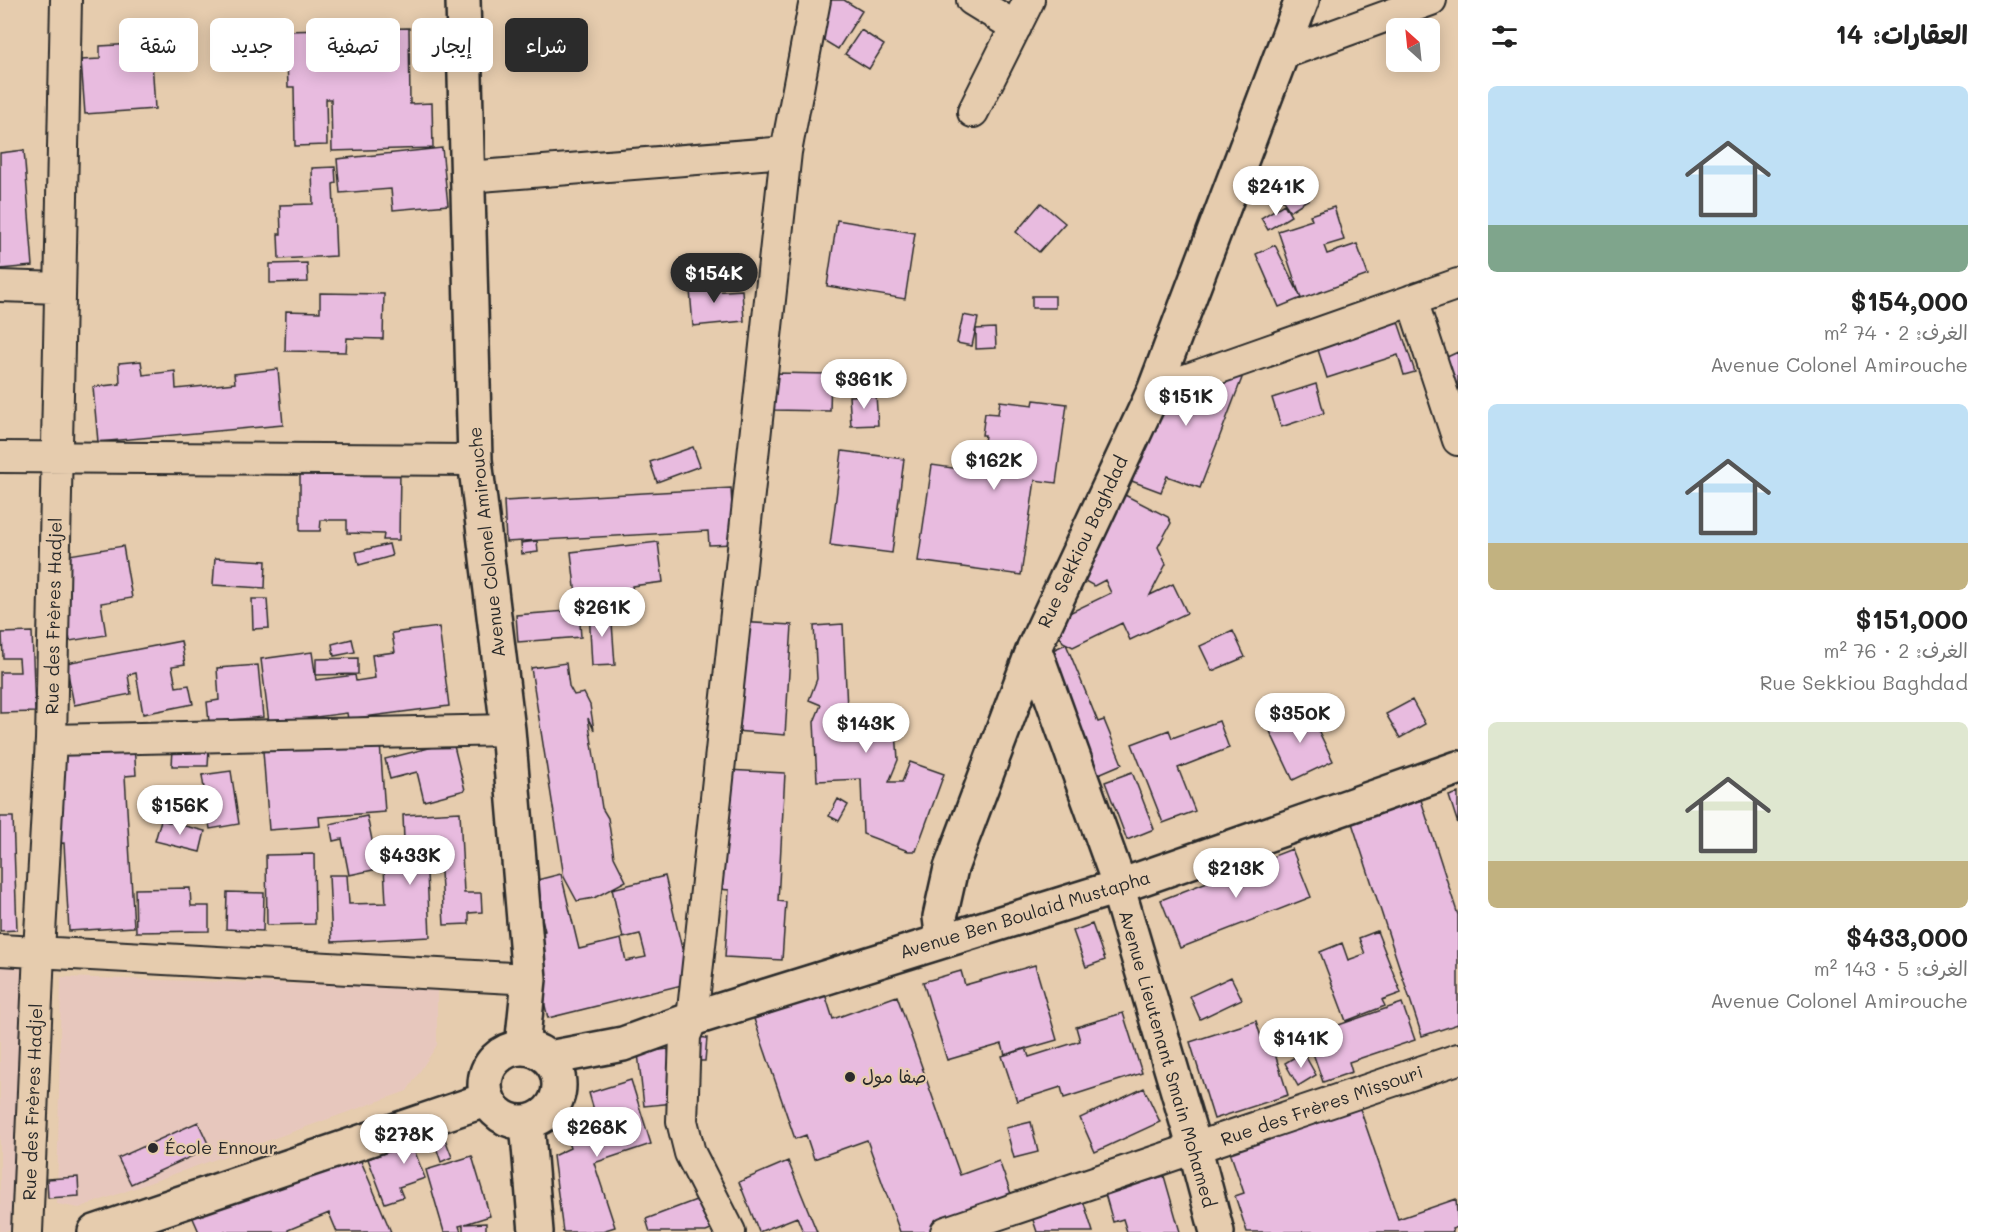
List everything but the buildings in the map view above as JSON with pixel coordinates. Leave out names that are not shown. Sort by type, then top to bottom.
[{"type":"main road","name":"Avenue Colonel Amirouche","points":[[463,0],[475,460],[508,730],[536,1053]]},
{"type":"main road","name":"Rue Sekkiou Baghdad","points":[[944,940],[940,917],[951,868],[1034,648],[1154,391],[1302,0]]},
{"type":"main road","name":"Avenue Lieutenant Smain Mohamed","points":[[1034,648],[1120,886],[1121,899],[1218,1232]]},
{"type":"main road","name":"Avenue Ben Boulaid Mustapha","points":[[623,1044],[692,1019],[1120,886],[1458,768]]},
{"type":"main road","points":[[536,1053],[555,1067],[559,1079],[559,1092],[550,1110],[540,1118],[527,1122],[512,1121],[500,1115],[488,1099],[484,1086],[490,1066],[498,1056],[509,1050],[536,1053],[623,1044]]},
{"type":"main road","points":[[559,1092],[623,1044]]},
{"type":"main road","points":[[95,1232],[488,1099]]},
{"type":"main road","points":[[527,1122],[536,1232]]},
{"type":"street","name":"Rue des Frères Hadjel","points":[[27,1232],[51,740],[66,0]]},
{"type":"street","points":[[730,1232],[690,1153],[682,1121],[685,1036],[692,1019],[786,152],[815,0]]},
{"type":"street","points":[[972,0],[1016,27]]},
{"type":"street","points":[[973,112],[1029,0]]},
{"type":"street","points":[[1282,54],[1431,0]]},
{"type":"street","points":[[467,177],[786,152]]},
{"type":"street","points":[[1154,391],[1458,284]]},
{"type":"street","points":[[0,286],[60,288]]},
{"type":"street","points":[[1412,300],[1458,440]]},
{"type":"street","points":[[0,457],[475,460]]},
{"type":"street","points":[[51,740],[508,730]]},
{"type":"street","points":[[0,950],[529,980]]},
{"type":"street","name":"Rue des Frères Missouri","points":[[946,1232],[1458,1059]]},
{"type":"shaded area","points":[[0,966],[22,966],[12,1229],[3,1232],[0,1232]]},
{"type":"shaded area","name":"École Ennour","points":[[61,977],[437,988],[437,1045],[407,1091],[79,1208],[57,1204]]},
{"type":"place","name":"صفا مول","points":[[850,1077]]},
{"type":"place","name":"École Ennour","points":[[153,1148]]}]
